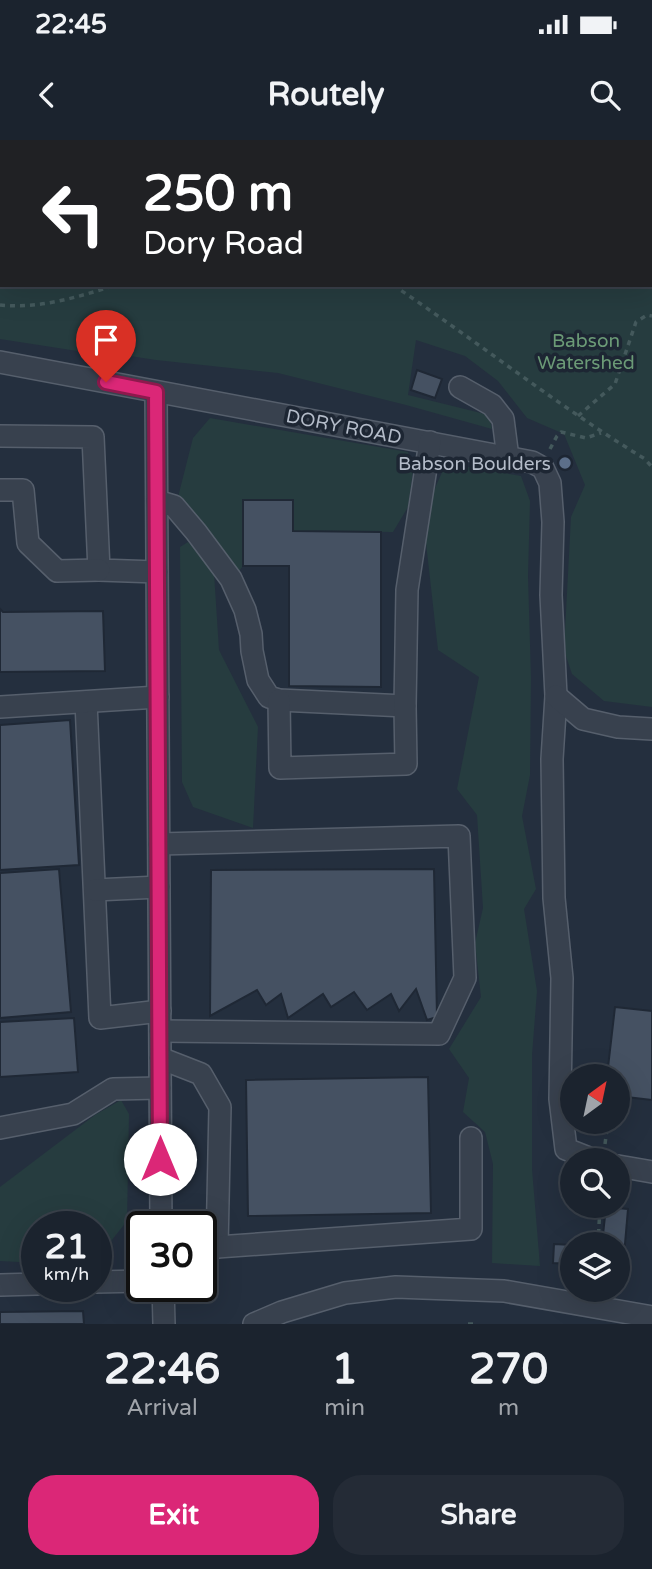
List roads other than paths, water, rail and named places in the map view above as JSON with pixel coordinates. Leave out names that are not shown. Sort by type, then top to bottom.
[{"type":"street","name":"DORY ROAD","points":[[0,362],[532,461],[543,468],[550,483],[553,522],[551,595],[556,696]]},
{"type":"street","points":[[460,387],[492,405],[503,419],[508,458]]},
{"type":"street","points":[[156,392],[161,1211]]},
{"type":"street","points":[[0,436],[93,437],[99,570]]},
{"type":"street","points":[[279,700],[280,768],[406,764],[407,590],[430,442]]},
{"type":"street","points":[[0,490],[23,490],[28,543],[57,571],[157,572]]},
{"type":"street","points":[[157,501],[174,506],[230,579],[245,610],[258,680],[269,697],[279,700],[405,706]]},
{"type":"street","points":[[556,696],[583,719],[618,727],[652,729]]},
{"type":"street","points":[[556,696],[553,785],[554,898],[562,978],[560,1099],[566,1148]]},
{"type":"street","points":[[0,707],[159,697]]},
{"type":"street","points":[[86,702],[100,1018],[439,1034],[465,978],[459,836],[159,844]]},
{"type":"street","points":[[94,890],[159,887]]},
{"type":"street","points":[[160,1058],[201,1073],[220,1108],[212,1211]]},
{"type":"street","points":[[0,1128],[73,1114],[113,1090],[160,1088]]},
{"type":"street","points":[[217,1246],[471,1229],[471,1138]]},
{"type":"street","points":[[630,1168],[652,1172]]},
{"type":"street","points":[[0,1285],[21,1284]]},
{"type":"street","points":[[254,1324],[282,1312],[345,1293],[397,1287],[504,1291],[652,1317]]},
{"type":"street","points":[[163,1302],[164,1324]]},
{"type":"place","name":"Babson Boulders","points":[[565,463]]},
{"type":"park label","name":"Babson Watershed","points":[[586,351]]}]
